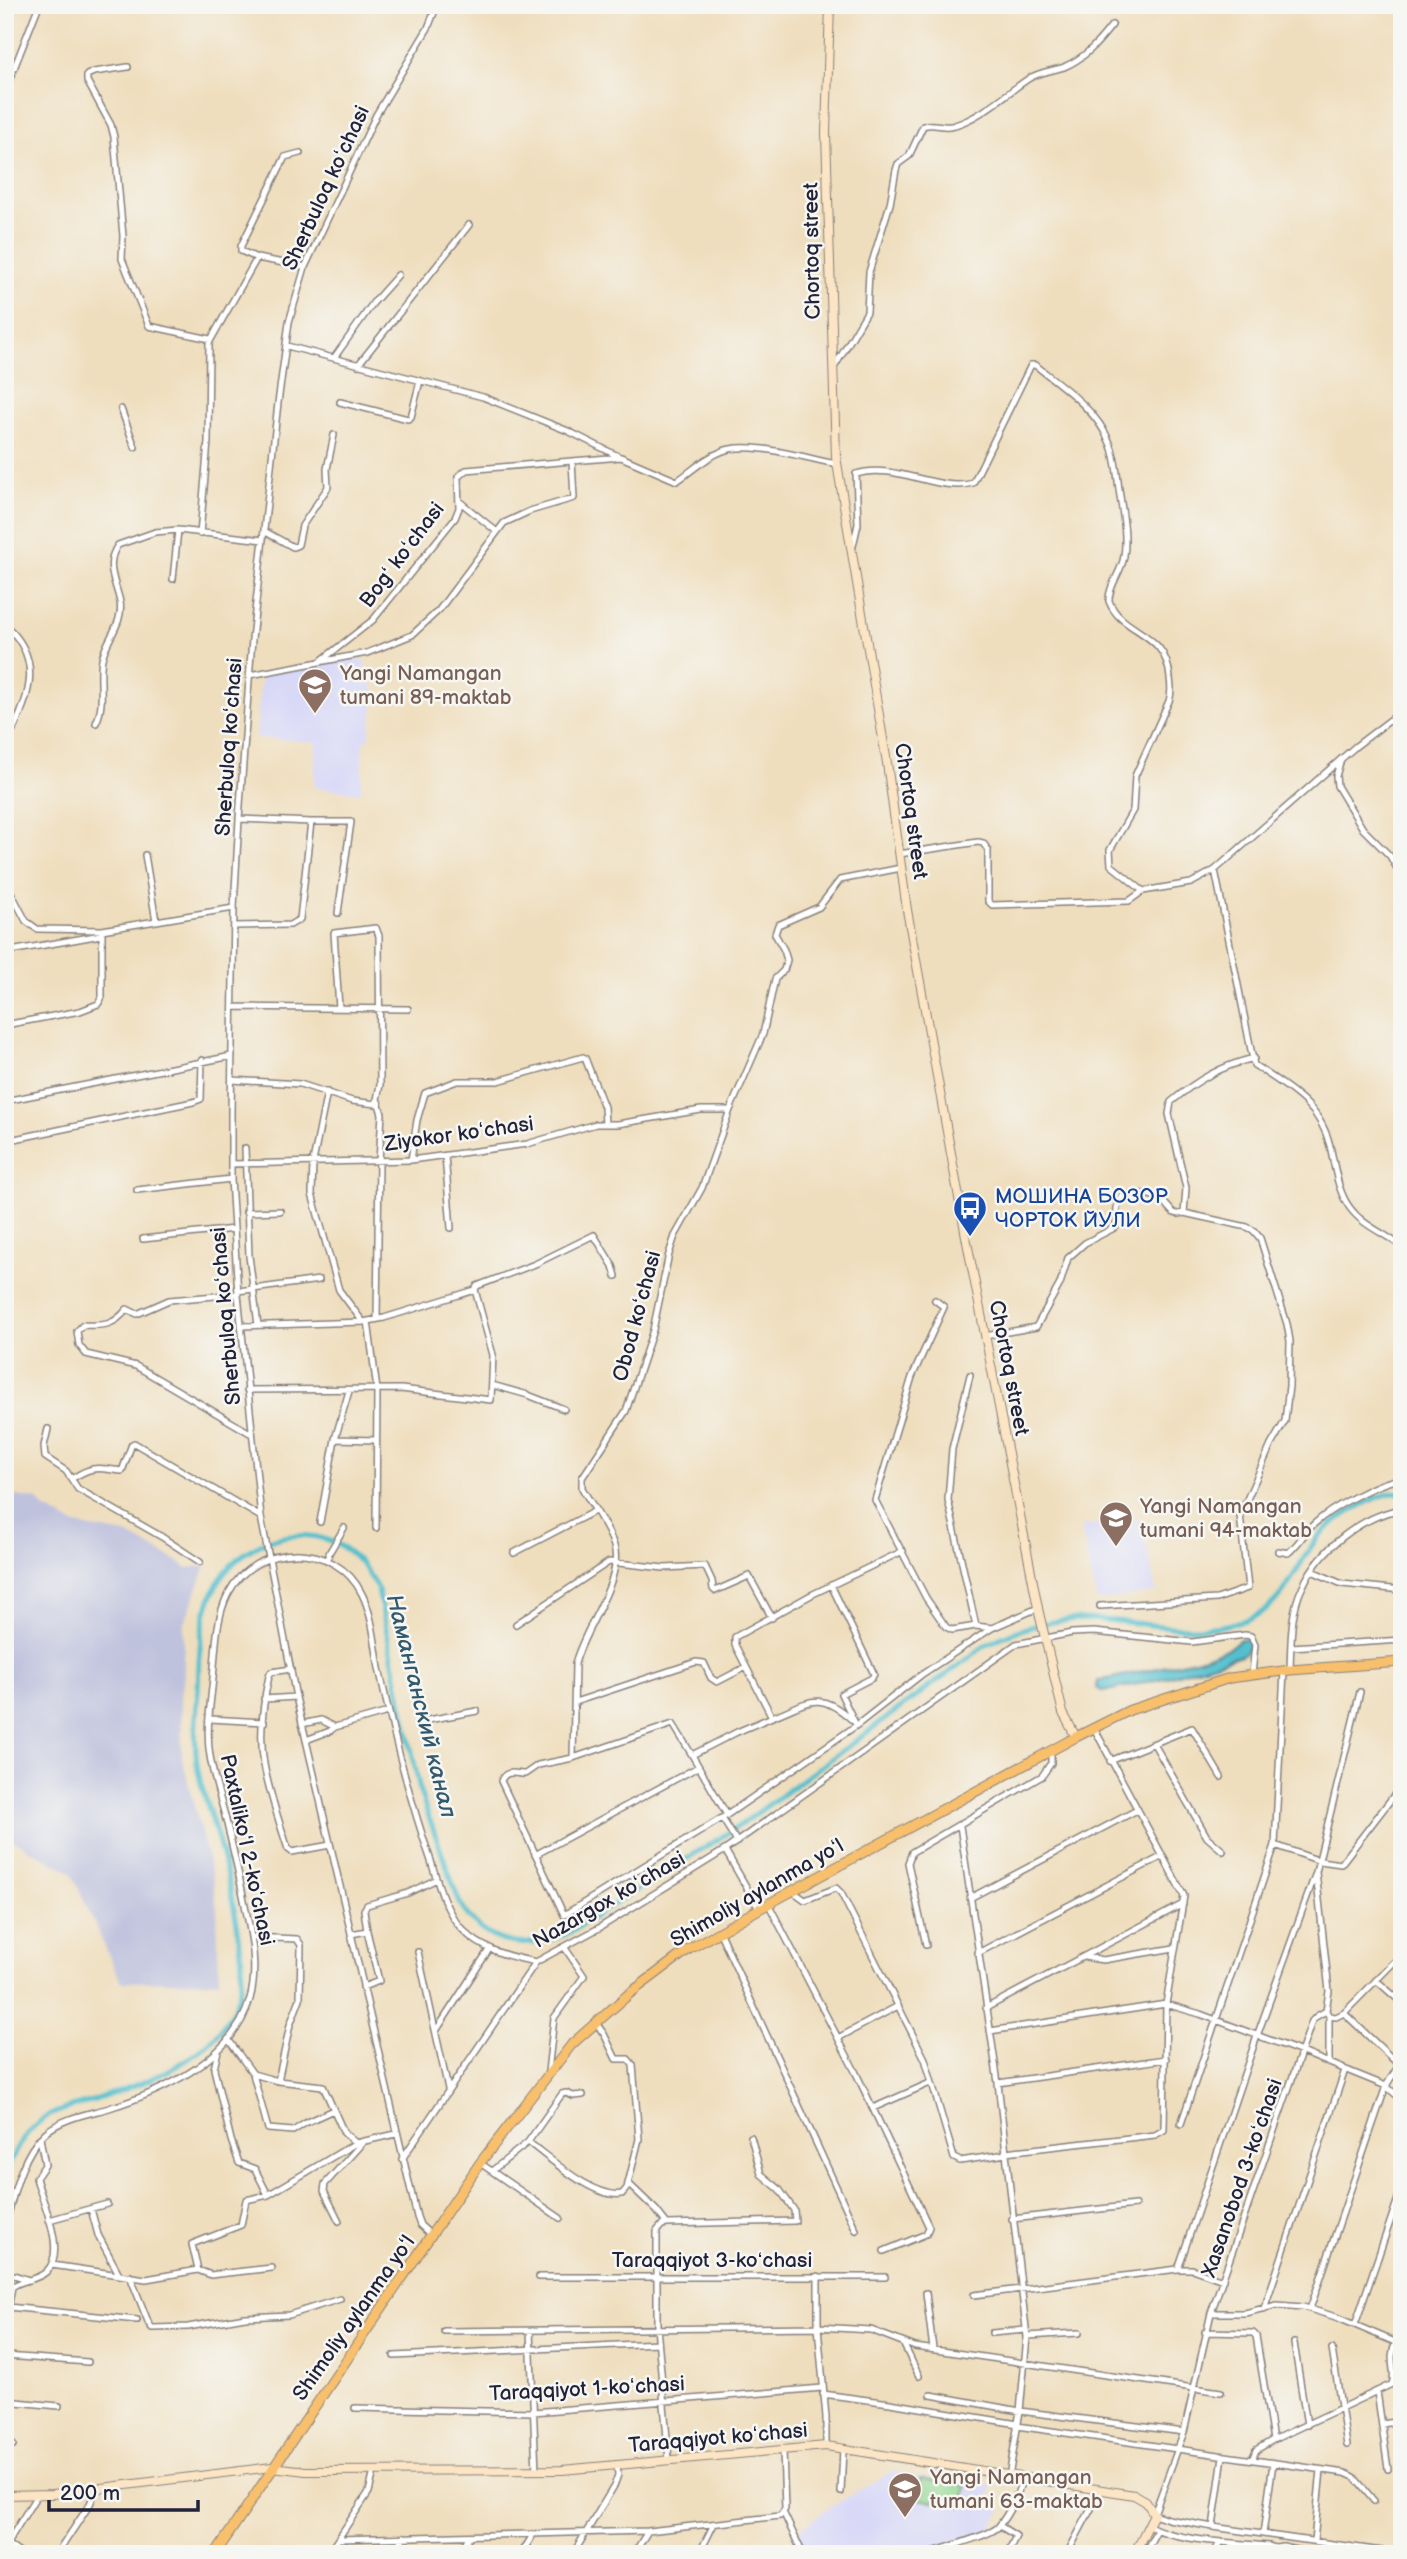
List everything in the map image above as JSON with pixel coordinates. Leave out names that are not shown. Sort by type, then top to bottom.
[{"type":"main road","name":"Chortoq street","points":[[830,5],[826,109],[832,372],[837,464],[884,743],[908,917],[985,1336],[1038,1610],[1063,1713],[1076,1737]]},
{"type":"main road","name":"Shimoliy aylanma yoʻl","points":[[215,2554],[480,2163],[548,2073],[595,2022],[689,1949],[768,1903],[1130,1710],[1208,1683],[1252,1674],[1402,1662]]},
{"type":"main road","name":"Taraqqiyot koʻchasi","points":[[5,2495],[37,2495],[96,2489],[272,2467],[306,2470],[536,2471],[826,2446],[1139,2497],[1154,2514]]},
{"type":"main road","points":[[1135,2554],[1153,2528],[1154,2514]]},
{"type":"street","points":[[5,90],[39,5]]},
{"type":"street","name":"Sherbuloq koʻchasi","points":[[432,2236],[420,2225],[402,2159],[296,1697],[269,1560],[251,1433],[238,1293],[231,1164],[234,908],[239,818],[263,540],[278,403],[293,304],[305,267],[376,115],[421,40],[437,5]]},
{"type":"street","points":[[832,372],[867,312],[869,272],[890,204],[896,170],[898,164],[909,156],[923,126],[930,124],[949,127],[972,117],[1031,77],[1066,66],[1084,56],[1112,25]]},
{"type":"street","points":[[128,67],[94,72],[88,75],[87,81],[111,125],[114,137],[123,236],[122,259],[149,326],[210,339]]},
{"type":"street","points":[[300,153],[285,157],[241,246],[241,251],[257,258],[305,267]]},
{"type":"street","points":[[358,365],[469,225]]},
{"type":"street","points":[[200,534],[208,442],[210,339],[257,258]]},
{"type":"street","points":[[334,358],[373,303],[398,275]]},
{"type":"street","points":[[287,346],[490,399],[568,431],[621,457]]},
{"type":"street","points":[[852,549],[858,524],[856,474],[889,472],[954,484],[973,483],[978,478],[1031,365],[1035,365],[1059,384],[1094,416],[1114,453],[1125,530],[1122,568],[1110,591],[1109,601],[1118,615],[1148,636],[1163,651],[1170,671],[1169,701],[1135,776],[1133,810],[1110,850],[1111,865],[1143,891]]},
{"type":"street","points":[[340,401],[408,419],[411,417],[420,381]]},
{"type":"street","points":[[121,409],[135,447]]},
{"type":"street","points":[[264,531],[293,547],[298,545],[302,526],[328,487],[327,469],[334,435]]},
{"type":"street","name":"Bogʻ koʻchasi","points":[[320,662],[373,620],[456,518],[459,502],[458,477],[463,471],[621,457],[677,481],[698,463],[736,447],[837,464]]},
{"type":"street","name":"Bogʻ koʻchasi","points":[[250,675],[368,653],[386,647],[422,628],[449,598],[496,531],[514,517],[573,499],[572,461]]},
{"type":"street","points":[[459,502],[496,531]]},
{"type":"street","points":[[173,579],[178,530]]},
{"type":"street","points":[[96,723],[103,688],[102,660],[120,609],[111,574],[118,545],[141,536],[178,530],[263,540]]},
{"type":"street","points":[[5,625],[22,643],[28,655],[29,691],[5,746]]},
{"type":"street","points":[[899,853],[983,843],[989,850],[988,901],[992,905],[1129,901],[1143,891],[1191,883],[1215,870],[1402,710]]},
{"type":"street","points":[[1342,759],[1335,776],[1337,786],[1363,829],[1391,856],[1402,877]]},
{"type":"street","points":[[239,818],[351,822],[338,913]]},
{"type":"street","points":[[234,926],[282,926],[297,923],[300,919],[311,822]]},
{"type":"street","points":[[145,855],[156,921]]},
{"type":"street","points":[[730,1110],[763,1034],[775,979],[786,965],[786,954],[775,934],[778,925],[819,908],[840,880],[901,868]]},
{"type":"street","points":[[1215,870],[1254,1065],[1314,1110],[1324,1126],[1341,1191],[1349,1208],[1363,1222],[1402,1247]]},
{"type":"street","points":[[5,881],[26,921],[32,927],[101,932]]},
{"type":"street","points":[[5,952],[234,908]]},
{"type":"street","points":[[339,1008],[334,933],[376,928],[379,936],[380,1085],[377,1101],[382,1114],[377,1320]]},
{"type":"street","points":[[5,1026],[80,1011],[98,1004],[102,997],[101,932]]},
{"type":"street","points":[[233,1007],[408,1009]]},
{"type":"street","points":[[5,1101],[232,1056]]},
{"type":"street","points":[[411,1160],[417,1119],[425,1093],[457,1081],[498,1081],[580,1057],[585,1058],[604,1107],[605,1123]]},
{"type":"street","points":[[1184,1213],[1186,1188],[1170,1114],[1171,1102],[1188,1087],[1216,1070],[1254,1058]]},
{"type":"street","points":[[5,1141],[193,1102],[201,1098],[202,1060]]},
{"type":"street","points":[[232,1080],[300,1084],[368,1104],[377,1101]]},
{"type":"street","points":[[327,1092],[313,1162],[312,1194],[332,1274],[339,1290],[366,1321],[377,1390],[376,1528]]},
{"type":"street","name":"Ziyokor koʻchasi","points":[[231,1164],[411,1160],[527,1144],[574,1129],[605,1123],[618,1124],[701,1110],[730,1110]]},
{"type":"street","name":"Obod koʻchasi","points":[[615,1561],[615,1547],[582,1488],[583,1478],[626,1411],[653,1330],[675,1236],[702,1188],[730,1110]]},
{"type":"street","points":[[246,1148],[248,1256],[258,1325]]},
{"type":"street","points":[[445,1156],[451,1228]]},
{"type":"street","points":[[137,1190],[231,1180]]},
{"type":"street","points":[[985,1336],[1036,1327],[1060,1284],[1068,1258],[1085,1242],[1116,1227],[1117,1207],[1123,1195],[1150,1195],[1164,1202],[1171,1213],[1184,1213],[1247,1227],[1260,1238],[1290,1341],[1287,1415],[1270,1445],[1240,1515],[1248,1588],[1217,1599],[1100,1606]]},
{"type":"street","points":[[246,1212],[280,1211]]},
{"type":"street","points":[[143,1239],[234,1229]]},
{"type":"street","points":[[241,1326],[377,1320],[475,1290],[477,1286],[535,1264],[594,1235],[598,1237],[615,1276]]},
{"type":"street","points":[[251,1433],[136,1366],[86,1354],[79,1345],[77,1331],[83,1325],[101,1327],[111,1324],[127,1309],[137,1314],[169,1300],[238,1293],[319,1280]]},
{"type":"street","points":[[247,1390],[424,1390],[491,1400],[492,1351],[475,1290]]},
{"type":"street","points":[[935,1300],[944,1307],[912,1377],[874,1495],[926,1598],[946,1627],[952,1630],[976,1626],[992,1628]]},
{"type":"street","points":[[970,1375],[952,1449],[948,1500],[976,1626]]},
{"type":"street","points":[[492,1385],[565,1409]]},
{"type":"street","points":[[320,1522],[335,1439],[349,1391]]},
{"type":"street","points":[[48,1429],[44,1446],[45,1457],[73,1478],[78,1489],[200,1562]]},
{"type":"street","points":[[335,1439],[375,1440]]},
{"type":"street","points":[[73,1478],[87,1470],[102,1467],[122,1471],[134,1443],[261,1517]]},
{"type":"street","points":[[1278,1551],[1288,1553],[1314,1523],[1373,1488],[1385,1482],[1402,1479]]},
{"type":"street","points":[[1181,2124],[1275,1845],[1287,1671],[1292,1626],[1300,1593],[1322,1556],[1358,1527],[1402,1510]]},
{"type":"street","points":[[514,1553],[595,1511]]},
{"type":"street","points":[[269,1560],[302,1553],[329,1557],[343,1530]]},
{"type":"street","points":[[772,1717],[735,1645],[735,1637],[903,1551]]},
{"type":"street","name":"Nazargox koʻchasi","points":[[329,1557],[354,1581],[363,1595],[411,1803],[451,1914],[474,1940],[502,1954],[536,1962],[565,1948],[725,1850],[1006,1649],[1026,1640],[1094,1632],[1192,1642],[1245,1635],[1251,1636],[1255,1645],[1252,1674]]},
{"type":"street","name":"Paxtalikoʻl 2-koʻchasi","points":[[40,2138],[51,2128],[69,2120],[159,2091],[194,2069],[219,2048],[246,2012],[251,1996],[254,1967],[252,1937],[209,1752],[210,1719],[222,1606],[232,1587],[249,1568],[269,1560]]},
{"type":"street","points":[[573,1758],[575,1664],[578,1648],[610,1587],[615,1561]]},
{"type":"street","points":[[516,1624],[599,1567],[615,1561],[664,1568],[705,1566],[715,1591],[749,1576],[772,1618]]},
{"type":"street","points":[[1312,1571],[1342,1584],[1399,1590],[1402,1577]]},
{"type":"street","points":[[831,1586],[874,1672],[872,1678],[841,1694],[856,1724]]},
{"type":"street","points":[[737,1842],[725,1816],[692,1755],[673,1724],[573,1758],[538,1765],[525,1774],[512,1772],[502,1778],[503,1786],[562,1914],[566,1915],[725,1816],[921,1675],[992,1628],[1038,1610]]},
{"type":"street","points":[[1291,1647],[1402,1640]]},
{"type":"street","points":[[575,1702],[696,1662],[704,1663],[711,1678],[717,1682],[746,1667]]},
{"type":"street","points":[[291,1669],[271,1672],[264,1699],[263,1760],[288,1849],[292,1852],[330,1845]]},
{"type":"street","points":[[1178,2269],[1320,1861],[1329,1813],[1360,1692]]},
{"type":"street","points":[[264,1699],[296,1697]]},
{"type":"street","points":[[692,1755],[737,1732],[810,1702],[825,1702],[837,1707],[856,1724]]},
{"type":"street","points":[[428,1720],[477,1711]]},
{"type":"street","points":[[306,1740],[332,1731],[335,1727],[388,1712]]},
{"type":"street","points":[[210,1719],[264,1722]]},
{"type":"street","points":[[302,1724],[321,1720],[335,1727]]},
{"type":"street","points":[[792,1890],[805,1900],[831,1888],[839,1889],[925,2059],[954,2158],[960,2161],[1161,2133],[1164,2130],[1166,2004],[1183,1892],[1161,1857],[1094,1728]]},
{"type":"street","points":[[1110,1761],[1192,1728],[1221,1777]]},
{"type":"street","points":[[1154,1744],[1208,1837],[1223,1851]]},
{"type":"street","points":[[926,1945],[908,1857],[937,1836],[960,1826],[1042,1776],[1051,1763],[1051,1750]]},
{"type":"street","points":[[535,1855],[698,1767]]},
{"type":"street","points":[[1275,1845],[1320,1861],[1338,1865],[1344,1863],[1402,1785]]},
{"type":"street","points":[[970,1898],[1137,1810]]},
{"type":"street","points":[[960,1826],[998,2083],[1027,2333],[1026,2363],[1009,2477]]},
{"type":"street","points":[[725,1850],[759,1909]]},
{"type":"street","points":[[978,1953],[1161,1857]]},
{"type":"street","points":[[1316,1872],[1329,1991],[1329,2063]]},
{"type":"street","points":[[363,1987],[379,1981],[363,1910],[367,1905],[408,1893],[437,1879]]},
{"type":"street","points":[[768,1903],[873,2108],[929,2230],[926,2234],[884,2251]]},
{"type":"street","points":[[986,2008],[1183,1904]]},
{"type":"street","points":[[351,1934],[367,1931]]},
{"type":"street","points":[[719,1931],[856,2230]]},
{"type":"street","points":[[252,1937],[297,1939],[301,1945],[300,1999],[290,2025],[278,2081]]},
{"type":"street","points":[[436,2031],[490,1948]]},
{"type":"street","points":[[548,2073],[554,2018],[583,1979],[583,1974],[565,1948]]},
{"type":"street","points":[[1084,1957],[1103,1960],[1174,1948]]},
{"type":"street","points":[[418,1952],[449,2089]]},
{"type":"street","points":[[1327,2014],[1336,2017],[1344,2013],[1402,1954]]},
{"type":"street","points":[[402,2159],[536,1962]]},
{"type":"street","points":[[1376,1980],[1402,2003]]},
{"type":"street","points":[[990,2031],[1166,2004],[1302,2052],[1386,2086],[1402,2100]]},
{"type":"street","points":[[838,2038],[898,2006]]},
{"type":"street","points":[[1310,2309],[1386,2086],[1399,2063],[1344,2013]]},
{"type":"street","name":"Xasanobod 3-koʻchasi","points":[[1154,2514],[1184,2432],[1211,2314],[1314,2017],[1327,2014]]},
{"type":"street","points":[[528,2142],[593,2189],[616,2195],[625,2192],[639,2139],[633,2065],[628,2059],[616,2059],[595,2022]]},
{"type":"street","points":[[228,2039],[253,2074],[268,2129],[293,2132],[333,2110]]},
{"type":"street","points":[[219,2048],[214,2069],[230,2140],[239,2163],[255,2168],[268,2195]]},
{"type":"street","points":[[998,2083],[1166,2059]]},
{"type":"street","points":[[1264,2309],[1345,2070]]},
{"type":"street","points":[[253,2074],[278,2081],[323,2086],[344,2133],[356,2143]]},
{"type":"street","points":[[873,2108],[930,2083]]},
{"type":"street","points":[[493,2170],[528,2142],[562,2094],[583,2095]]},
{"type":"street","points":[[198,2270],[193,2243],[237,2228],[242,2223],[246,2200],[268,2195],[356,2143],[396,2134]]},
{"type":"street","points":[[668,2460],[657,2327],[657,2231],[667,2224],[794,2221],[794,2210],[779,2189],[761,2174],[751,2137]]},
{"type":"street","points":[[5,2324],[12,2287],[45,2273],[52,2266],[55,2249],[36,2178],[45,2165],[40,2138]]},
{"type":"street","points":[[5,2227],[25,2164],[40,2138]]},
{"type":"street","points":[[339,2221],[324,2191],[325,2184],[364,2141]]},
{"type":"street","points":[[480,2163],[560,2218]]},
{"type":"street","points":[[628,2183],[667,2224]]},
{"type":"street","points":[[1355,2325],[1402,2187]]},
{"type":"street","points":[[49,2220],[107,2204]]},
{"type":"street","points":[[1012,2219],[1135,2205]]},
{"type":"street","points":[[88,2210],[116,2275]]},
{"type":"street","points":[[52,2266],[146,2279],[198,2270],[211,2275],[272,2268]]},
{"type":"street","points":[[974,2295],[1178,2269],[1196,2270],[1223,2280]]},
{"type":"street","points":[[5,2272],[29,2280]]},
{"type":"street","points":[[131,2276],[152,2328],[188,2327],[245,2317],[289,2315],[340,2299]]},
{"type":"street","points":[[818,2276],[818,2327],[826,2446]]},
{"type":"street","name":"Taraqqiyot 3-koʻchasi","points":[[539,2277],[886,2277]]},
{"type":"street","points":[[926,2293],[933,2349]]},
{"type":"street","points":[[1211,2314],[1245,2313],[1277,2305],[1310,2309],[1398,2343]]},
{"type":"street","points":[[8,2307],[137,2320]]},
{"type":"street","points":[[444,2331],[657,2327],[818,2327],[871,2330],[903,2343],[933,2349],[1221,2392]]},
{"type":"street","points":[[1252,2460],[1256,2450],[1273,2440],[1394,2381],[1391,2355],[1402,2329]]},
{"type":"street","points":[[530,2331],[536,2471]]},
{"type":"street","points":[[1205,2332],[1255,2334],[1273,2440]]},
{"type":"street","points":[[992,2333],[1079,2333]]},
{"type":"street","points":[[394,2356],[658,2343]]},
{"type":"street","points":[[903,2343],[919,2376]]},
{"type":"street","points":[[1294,2343],[1307,2425]]},
{"type":"street","points":[[1332,2349],[1347,2445]]},
{"type":"street","points":[[5,2356],[88,2362]]},
{"type":"street","name":"Taraqqiyot 1-koʻchasi","points":[[355,2408],[533,2412],[823,2391],[1017,2425],[1352,2475],[1374,2501]]},
{"type":"street","points":[[1377,2391],[1388,2469]]},
{"type":"street","points":[[931,2395],[1020,2411],[1184,2432]]},
{"type":"street","points":[[5,2401],[59,2406]]},
{"type":"street","points":[[1381,2424],[1402,2421]]},
{"type":"street","points":[[5,2444],[13,2445]]},
{"type":"street","points":[[783,2449],[786,2509],[783,2514]]},
{"type":"street","points":[[841,2492],[844,2449]]},
{"type":"street","points":[[1213,2527],[1223,2456]]},
{"type":"street","points":[[1263,2533],[1273,2463]]},
{"type":"street","points":[[573,2554],[614,2486],[617,2464]]},
{"type":"street","points":[[1314,2540],[1321,2470]]},
{"type":"street","points":[[328,2554],[369,2492],[374,2471]]},
{"type":"street","points":[[927,2554],[946,2550],[1000,2526],[1018,2492],[1022,2478]]},
{"type":"street","points":[[57,2554],[90,2504],[96,2489]]},
{"type":"street","points":[[1067,2554],[1101,2490]]},
{"type":"street","points":[[21,2554],[6,2545],[37,2495]]},
{"type":"street","points":[[339,2539],[648,2531],[783,2514]]},
{"type":"street","points":[[783,2514],[802,2553]]},
{"type":"street","points":[[1154,2514],[1213,2527],[1396,2553]]},
{"type":"street","points":[[699,2554],[714,2524]]},
{"type":"street","points":[[1000,2526],[1016,2536],[1007,2554]]},
{"type":"street","points":[[1144,2554],[1153,2528],[1275,2551],[1282,2547],[1316,2554]]},
{"type":"street","points":[[634,2554],[648,2531]]},
{"type":"street","points":[[521,2554],[533,2535]]},
{"type":"street","points":[[457,2554],[469,2536]]},
{"type":"street","points":[[393,2554],[404,2537]]},
{"type":"street","points":[[1213,2554],[1221,2542]]},
{"type":"shaded area","name":"Yangi Namangan tumani 89-maktab","points":[[362,658],[375,693],[369,738],[363,744],[361,793],[314,787],[316,742],[256,738],[261,674]]},
{"type":"shaded area","points":[[5,1494],[36,1499],[44,1508],[76,1525],[127,1534],[186,1568],[206,1566],[184,1624],[182,1758],[213,1880],[217,1909],[219,1981],[121,1982],[71,1872],[5,1836]]},
{"type":"shaded area","name":"Yangi Namangan tumani 94-maktab","points":[[1141,1520],[1156,1592],[1097,1601],[1081,1526]]},
{"type":"shaded area","name":"Yangi Namangan tumani 63-maktab","points":[[894,2470],[910,2475],[992,2486],[986,2504],[1003,2509],[990,2529],[920,2554],[811,2554],[795,2533],[829,2508]]},
{"type":"green space","points":[[920,2478],[966,2485],[963,2506],[917,2499]]},
{"type":"water","points":[[1240,1639],[1247,1639],[1249,1642],[1247,1651],[1241,1655],[1164,1678],[1103,1692],[1097,1688],[1098,1681],[1199,1659],[1229,1648]]},
{"type":"waterway","name":"Наманганский канал","points":[[5,2179],[18,2147],[40,2121],[57,2112],[131,2087],[172,2068],[209,2042],[224,2026],[235,2006],[242,1973],[240,1940],[224,1863],[202,1789],[197,1764],[196,1728],[201,1634],[209,1602],[226,1571],[251,1549],[282,1537],[317,1537],[337,1544],[361,1563],[378,1590],[421,1795],[459,1901],[480,1928],[492,1936],[521,1943],[552,1939],[569,1933],[745,1822],[997,1639],[1045,1623],[1083,1619],[1193,1628],[1236,1623],[1257,1615],[1276,1600],[1323,1531],[1333,1523],[1376,1498],[1402,1492]]},
{"type":"place","name":"Yangi Namangan tumani 89-maktab","points":[[315,715]]},
{"type":"place","name":"МОШИНА БОЗОР ЧОРТОК ЙУЛИ","points":[[970,1238]]},
{"type":"place","name":"Yangi Namangan tumani 94-maktab","points":[[1116,1548]]},
{"type":"place","name":"Yangi Namangan tumani 63-maktab","points":[[905,2519]]}]
